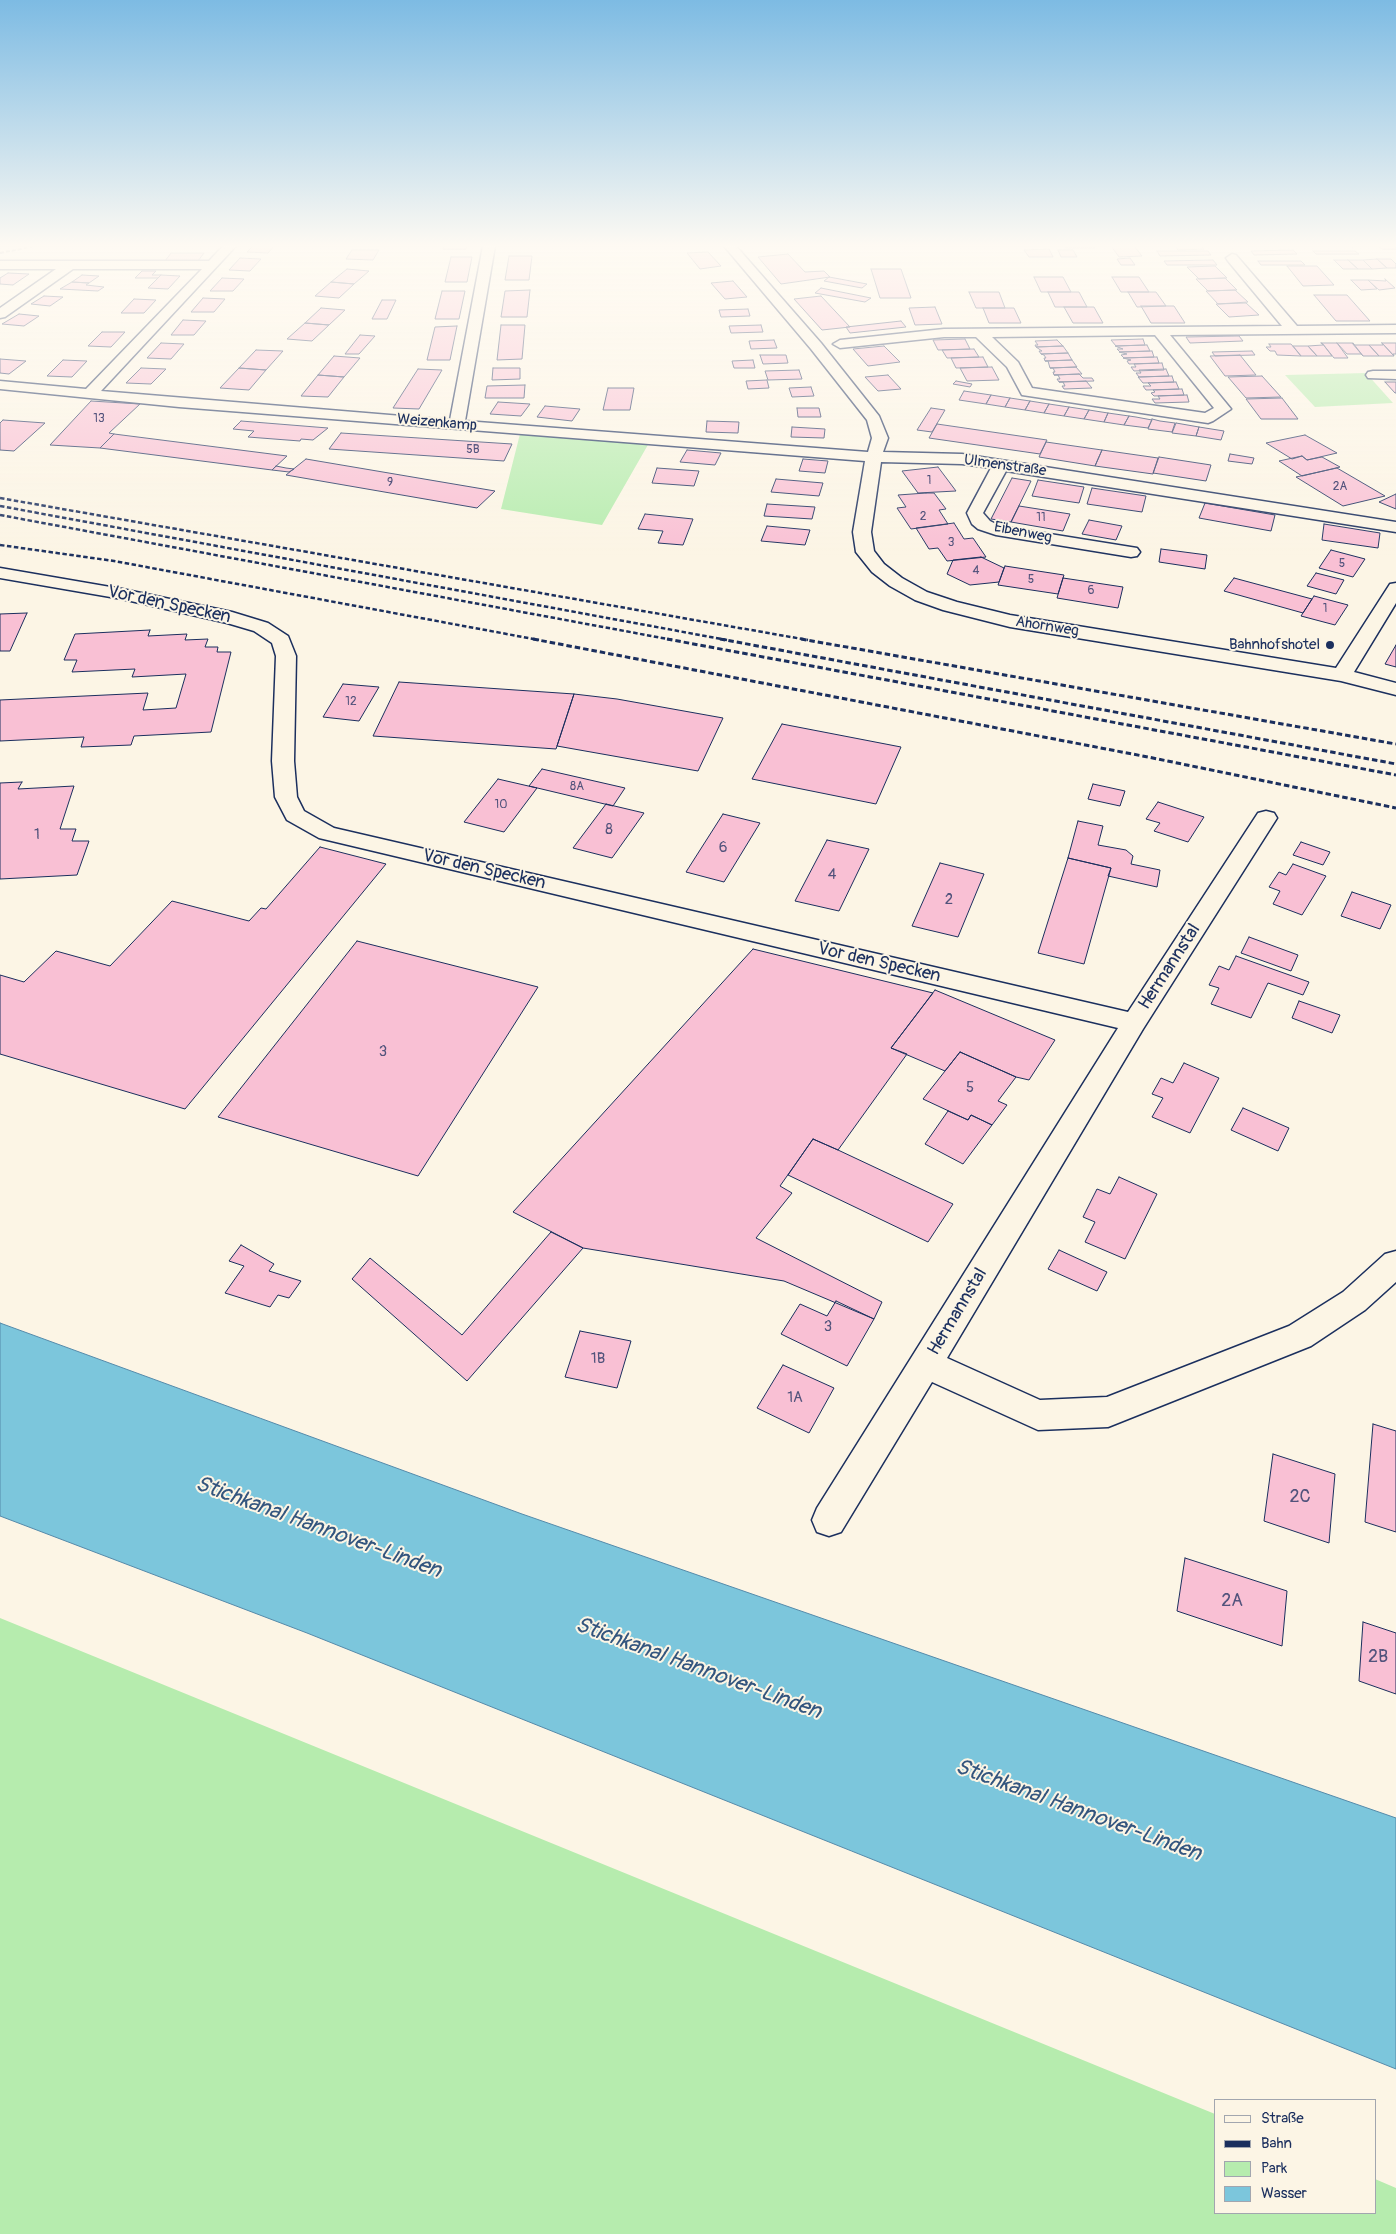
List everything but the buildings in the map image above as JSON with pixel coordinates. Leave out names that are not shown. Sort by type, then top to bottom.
[{"type":"street","points":[[91,393],[131,350]]},
{"type":"street","points":[[457,425],[470,350]]},
{"type":"street","points":[[819,350],[874,419],[880,438],[874,457]]},
{"type":"street","points":[[998,350],[1013,365],[1027,392],[1208,418],[1223,409],[1175,350]]},
{"type":"street","points":[[1374,375],[1396,375]]},
{"type":"street","name":"Weizenkamp","points":[[0,386],[457,425],[874,457]]},
{"type":"street","name":"Ulmenstraße","points":[[874,457],[962,459],[1001,464],[1396,527]]},
{"type":"street","name":"Ahornweg","points":[[874,457],[862,532],[865,552],[878,568],[896,582],[921,596],[950,606],[1010,621],[1342,675],[1396,689]]},
{"type":"street","name":"Eibenweg","points":[[1001,464],[975,513],[978,520],[984,525],[996,530],[1131,552]]},
{"type":"street","name":"Vor den Specken","points":[[0,573],[122,594],[232,618],[260,627],[281,640],[286,656],[282,761],[286,797],[294,816],[327,834],[1134,1023]]},
{"type":"street","points":[[1342,675],[1396,588]]},
{"type":"street","name":"Hermannstal","points":[[1266,818],[1134,1023],[926,1364],[1038,1415],[1108,1412],[1300,1336],[1354,1301],[1396,1263]]},
{"type":"street","points":[[829,1520],[926,1364]]},
{"type":"green space","points":[[1366,373],[1393,403],[1315,407],[1285,375]]},
{"type":"green space","points":[[521,430],[649,443],[602,525],[501,509]]},
{"type":"green space","points":[[0,1618],[1214,2114],[1214,2214],[1376,2214],[1376,2179],[1396,2188],[1396,2234],[0,2234]]},
{"type":"water","name":"Stichkanal Hannover-Linden","points":[[0,1323],[522,1514],[1396,1818],[1396,2069],[307,1633],[0,1516]]},
{"type":"railway","points":[[0,498],[808,640]]},
{"type":"railway","points":[[0,506],[727,640]]},
{"type":"railway","points":[[0,515],[673,640]]},
{"type":"railway","points":[[0,545],[114,561],[539,640]]},
{"type":"railway","points":[[533,639],[1148,757],[1396,808]]},
{"type":"railway","points":[[667,639],[1396,775]]},
{"type":"railway","points":[[720,639],[1396,764]]},
{"type":"railway","points":[[801,639],[1396,744]]},
{"type":"place","name":"Bahnhofshotel","points":[[1330,645]]}]
